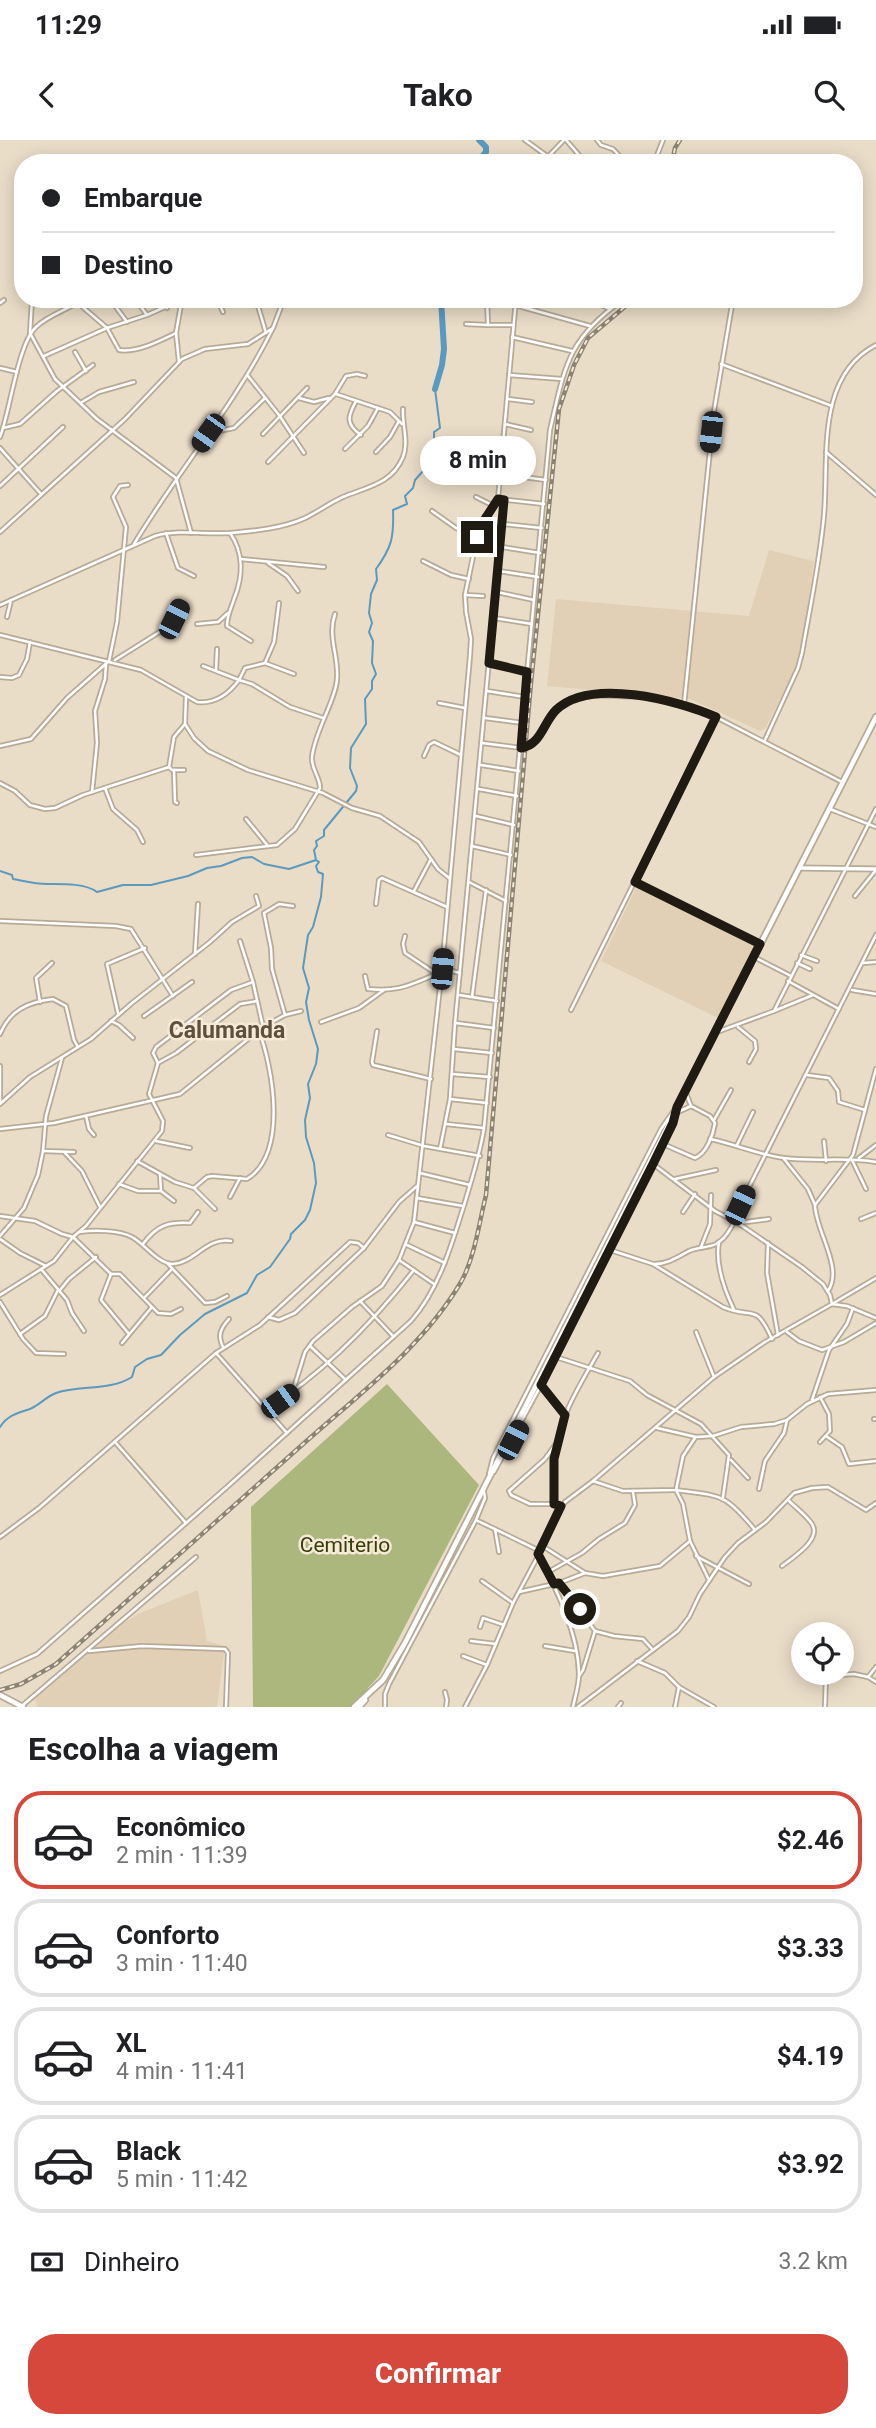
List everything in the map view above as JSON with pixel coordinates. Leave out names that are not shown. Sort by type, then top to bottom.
[{"type":"main road","points":[[356,1707],[383,1680],[395,1661],[876,716]]},
{"type":"main road","points":[[0,1695],[22,1707]]},
{"type":"main road","points":[[7,1699],[9,1707]]},
{"type":"street","points":[[526,140],[540,154]]},
{"type":"street","points":[[550,154],[565,140],[578,154]]},
{"type":"street","points":[[597,140],[618,154]]},
{"type":"street","points":[[0,303],[4,300]]},
{"type":"street","points":[[0,437],[30,333],[31,308]]},
{"type":"street","points":[[30,333],[54,314],[67,308]]},
{"type":"street","points":[[84,308],[107,328],[122,351],[145,346],[176,333]]},
{"type":"street","points":[[117,308],[127,322]]},
{"type":"street","points":[[142,308],[147,315]]},
{"type":"street","points":[[43,356],[107,328],[167,308]]},
{"type":"street","points":[[179,363],[176,333],[181,308]]},
{"type":"street","points":[[221,308],[223,312]]},
{"type":"street","points":[[259,308],[267,333]]},
{"type":"street","points":[[134,544],[176,478],[248,376],[281,308]]},
{"type":"street","points":[[487,308],[488,325]]},
{"type":"street","points":[[293,1391],[299,1367],[310,1345],[360,1300],[382,1286],[407,1245],[414,1222],[431,1079],[439,975],[442,969],[471,639],[466,595],[477,537],[498,499],[515,308]]},
{"type":"street","points":[[526,308],[590,326]]},
{"type":"street","points":[[684,705],[709,454],[731,308]]},
{"type":"street","points":[[0,1671],[37,1654],[186,1523],[420,1311],[435,1285],[480,1156],[484,1129],[550,430],[562,379],[572,351],[590,326],[610,309]]},
{"type":"street","points":[[466,324],[513,325]]},
{"type":"street","points":[[0,532],[179,363],[205,348],[248,344],[273,328]]},
{"type":"street","points":[[30,333],[63,388],[111,430],[176,478],[191,533]]},
{"type":"street","points":[[512,337],[572,351]]},
{"type":"street","points":[[765,740],[798,668],[802,653],[824,515],[826,452],[832,406],[844,374],[858,358],[876,345]]},
{"type":"street","points":[[75,352],[86,371]]},
{"type":"street","points":[[721,364],[832,406]]},
{"type":"street","points":[[3,428],[20,424],[43,402],[93,365]]},
{"type":"street","points":[[0,369],[17,372]]},
{"type":"street","points":[[509,375],[562,379]]},
{"type":"street","points":[[248,376],[279,415],[304,453]]},
{"type":"street","points":[[268,462],[334,395],[346,376],[365,376]]},
{"type":"street","points":[[80,403],[99,391],[134,382]]},
{"type":"street","points":[[262,434],[307,388]]},
{"type":"street","points":[[297,397],[314,402],[334,395],[390,412],[401,422]]},
{"type":"street","points":[[208,433],[234,428],[265,398]]},
{"type":"street","points":[[507,398],[532,402]]},
{"type":"street","points":[[356,401],[348,420],[361,435]]},
{"type":"street","points":[[345,449],[361,435],[378,408]]},
{"type":"street","points":[[0,605],[124,548],[166,533],[230,533],[301,520],[335,500],[385,481],[396,471],[406,442],[401,422],[403,409]]},
{"type":"street","points":[[376,452],[401,422]]},
{"type":"street","points":[[505,424],[531,430]]},
{"type":"street","points":[[1,484],[64,427]]},
{"type":"street","points":[[0,447],[41,494]]},
{"type":"street","points":[[826,452],[876,495]]},
{"type":"street","points":[[500,474],[546,480]]},
{"type":"street","points":[[92,792],[97,743],[95,711],[117,622],[126,527],[113,497],[120,486],[128,485]]},
{"type":"street","points":[[476,498],[494,506]]},
{"type":"street","points":[[498,499],[544,504]]},
{"type":"street","points":[[440,1149],[450,1099],[504,500]]},
{"type":"street","points":[[432,512],[456,528],[477,537]]},
{"type":"street","points":[[503,524],[542,528]]},
{"type":"street","points":[[166,533],[178,568],[194,576]]},
{"type":"street","points":[[230,533],[241,559],[238,585],[228,613],[229,629],[251,641]]},
{"type":"street","points":[[500,547],[540,553]]},
{"type":"street","points":[[241,559],[324,567]]},
{"type":"street","points":[[423,561],[446,573],[469,579]]},
{"type":"street","points":[[268,563],[287,576],[299,591]]},
{"type":"street","points":[[498,570],[538,577]]},
{"type":"street","points":[[496,592],[534,600]]},
{"type":"street","points":[[466,595],[484,596]]},
{"type":"street","points":[[7,617],[11,600]]},
{"type":"street","points":[[265,663],[274,642],[279,603]]},
{"type":"street","points":[[0,746],[31,738],[67,698],[109,662],[169,626],[180,606]]},
{"type":"street","points":[[197,624],[212,624],[228,613]]},
{"type":"street","points":[[196,855],[282,842],[295,829],[317,792],[320,783],[312,759],[323,719],[337,684],[337,667],[330,633],[335,614]]},
{"type":"street","points":[[494,618],[531,624]]},
{"type":"street","points":[[1,637],[30,642],[149,674],[186,697],[207,703],[220,699],[239,680],[245,668],[265,663],[294,674]]},
{"type":"street","points":[[0,677],[12,678],[19,675],[27,659],[30,642]]},
{"type":"street","points":[[216,670],[217,649]]},
{"type":"street","points":[[489,663],[527,672]]},
{"type":"street","points":[[204,666],[252,684],[290,707],[323,719]]},
{"type":"street","points":[[487,691],[525,697]]},
{"type":"street","points":[[482,743],[521,748],[531,746],[552,713],[573,699],[586,695],[644,697],[684,705],[716,717],[842,782]]},
{"type":"street","points":[[186,697],[185,724],[200,745],[223,760],[317,792],[390,821],[422,844],[438,869],[450,878]]},
{"type":"street","points":[[439,703],[465,708]]},
{"type":"street","points":[[571,1010],[716,717]]},
{"type":"street","points":[[484,718],[523,723]]},
{"type":"street","points":[[169,768],[174,737],[185,724]]},
{"type":"street","points":[[424,756],[429,745],[434,742],[461,755]]},
{"type":"street","points":[[480,765],[519,771]]},
{"type":"street","points":[[0,783],[15,791],[30,805],[45,809],[55,808],[92,792],[169,768],[184,770]]},
{"type":"street","points":[[174,770],[177,803]]},
{"type":"street","points":[[105,788],[113,809],[137,830],[144,842]]},
{"type":"street","points":[[478,789],[517,796]]},
{"type":"street","points":[[830,809],[876,827]]},
{"type":"street","points":[[774,1011],[876,809]]},
{"type":"street","points":[[475,816],[514,825]]},
{"type":"street","points":[[246,819],[268,846]]},
{"type":"street","points":[[472,846],[511,855]]},
{"type":"street","points":[[413,892],[431,859]]},
{"type":"street","points":[[800,868],[876,869]]},
{"type":"street","points":[[856,896],[876,869]]},
{"type":"street","points":[[376,904],[380,878],[447,907]]},
{"type":"street","points":[[469,882],[506,901]]},
{"type":"street","points":[[635,882],[760,944]]},
{"type":"street","points":[[472,997],[486,890]]},
{"type":"street","points":[[256,896],[258,907],[264,913],[272,968],[285,1015]]},
{"type":"street","points":[[195,954],[198,904]]},
{"type":"street","points":[[264,913],[279,904],[293,906]]},
{"type":"street","points":[[0,1105],[30,1077],[91,1039],[232,922],[258,907]]},
{"type":"street","points":[[0,921],[124,926],[134,932],[173,996]]},
{"type":"street","points":[[735,1311],[726,1288],[718,1251],[719,1242],[736,1222],[765,1154],[876,935]]},
{"type":"street","points":[[405,936],[405,953],[439,975]]},
{"type":"street","points":[[240,941],[263,1027]]},
{"type":"street","points":[[119,1014],[107,964],[145,948]]},
{"type":"street","points":[[801,956],[817,961]]},
{"type":"street","points":[[754,957],[790,976]]},
{"type":"street","points":[[863,964],[876,962]]},
{"type":"street","points":[[40,1002],[36,978],[52,963]]},
{"type":"street","points":[[797,963],[810,969]]},
{"type":"street","points":[[442,969],[460,973]]},
{"type":"street","points":[[365,976],[368,989],[384,990],[404,988],[439,975]]},
{"type":"street","points":[[788,981],[839,1009]]},
{"type":"street","points":[[144,1016],[192,982]]},
{"type":"street","points":[[158,1063],[153,1053],[156,1047],[231,990],[253,982]]},
{"type":"street","points":[[321,1022],[359,1008],[384,990]]},
{"type":"street","points":[[850,990],[876,993]]},
{"type":"street","points":[[459,995],[497,1001]]},
{"type":"street","points":[[716,1033],[813,995]]},
{"type":"street","points":[[0,1034],[9,1016],[53,999],[66,1006],[74,1040],[79,1047]]},
{"type":"street","points":[[0,1295],[58,1257],[155,1140],[163,1124],[152,1102],[149,1088],[158,1063],[176,1054],[240,1004],[257,1001]]},
{"type":"street","points":[[0,1129],[45,1124],[180,1094],[263,1027],[285,1015],[301,1012]]},
{"type":"street","points":[[111,1020],[133,1038]]},
{"type":"street","points":[[455,1023],[494,1028]]},
{"type":"street","points":[[737,1026],[755,1041],[756,1049],[749,1062]]},
{"type":"street","points":[[194,1188],[212,1176],[250,1178],[259,1169],[270,1144],[274,1121],[268,1057],[259,1030]]},
{"type":"street","points":[[377,1031],[373,1065],[431,1079]]},
{"type":"street","points":[[454,1049],[492,1053]]},
{"type":"street","points":[[46,1266],[20,1253],[0,1238],[30,1196],[38,1175],[49,1104],[63,1056]]},
{"type":"street","points":[[0,1066],[0,1105]]},
{"type":"street","points":[[815,1205],[851,1160],[876,1069]]},
{"type":"street","points":[[452,1074],[490,1077]]},
{"type":"street","points":[[806,1074],[829,1078],[838,1091],[839,1102],[864,1110]]},
{"type":"street","points":[[663,1144],[695,1158],[704,1152],[710,1139],[715,1126],[713,1120],[691,1106],[685,1090]]},
{"type":"street","points":[[713,1120],[731,1090]]},
{"type":"street","points":[[450,1099],[487,1103]]},
{"type":"street","points":[[487,1482],[500,1464],[610,1250],[677,1110],[691,1106]]},
{"type":"street","points":[[737,1145],[754,1112]]},
{"type":"street","points":[[86,1115],[89,1129],[94,1135]]},
{"type":"street","points":[[446,1124],[484,1129]]},
{"type":"street","points":[[388,1135],[424,1146],[480,1156]]},
{"type":"street","points":[[710,1139],[783,1158],[876,1162]]},
{"type":"street","points":[[155,1140],[190,1148]]},
{"type":"street","points":[[824,1141],[825,1161]]},
{"type":"street","points":[[858,1160],[876,1145]]},
{"type":"street","points":[[43,1152],[74,1152]]},
{"type":"street","points":[[64,1152],[77,1163],[89,1181],[100,1208]]},
{"type":"street","points":[[783,1158],[808,1189],[815,1205],[831,1261],[833,1278],[828,1291]]},
{"type":"street","points":[[851,1160],[866,1189]]},
{"type":"street","points":[[137,1161],[194,1188],[215,1209]]},
{"type":"street","points":[[653,1164],[817,1279],[828,1291],[832,1304]]},
{"type":"street","points":[[674,1179],[716,1170]]},
{"type":"street","points":[[420,1173],[470,1185]]},
{"type":"street","points":[[160,1174],[161,1191]]},
{"type":"street","points":[[230,1197],[240,1178]]},
{"type":"street","points":[[118,1184],[138,1191],[161,1191],[174,1201]]},
{"type":"street","points":[[268,1317],[279,1320],[295,1313],[364,1248],[399,1202],[417,1186]]},
{"type":"street","points":[[683,1212],[695,1194]]},
{"type":"street","points":[[701,1247],[710,1224],[711,1195]]},
{"type":"street","points":[[416,1198],[463,1206]]},
{"type":"street","points":[[143,1244],[153,1230],[178,1222],[190,1223],[198,1212]]},
{"type":"street","points":[[861,1219],[876,1213]]},
{"type":"street","points":[[0,1216],[35,1221],[73,1237],[111,1274],[120,1274],[152,1307],[166,1315],[181,1309]]},
{"type":"street","points":[[736,1222],[769,1220]]},
{"type":"street","points":[[414,1222],[455,1233]]},
{"type":"street","points":[[79,1232],[123,1233],[143,1244],[167,1263],[205,1303],[227,1296]]},
{"type":"street","points":[[167,1263],[183,1261],[213,1241],[231,1241]]},
{"type":"street","points":[[0,1537],[39,1508],[216,1353],[260,1325],[350,1242],[358,1243],[364,1248]]},
{"type":"street","points":[[653,1264],[664,1263],[719,1242]]},
{"type":"street","points":[[768,1243],[767,1273],[778,1335]]},
{"type":"street","points":[[407,1245],[444,1263]]},
{"type":"street","points":[[610,1250],[653,1264],[718,1305],[755,1314],[761,1318],[772,1339]]},
{"type":"street","points":[[20,1334],[45,1317],[58,1291],[96,1257]]},
{"type":"street","points":[[399,1260],[435,1285]]},
{"type":"street","points":[[41,1269],[67,1300],[84,1331]]},
{"type":"street","points":[[144,1297],[172,1269]]},
{"type":"street","points":[[267,1409],[293,1391],[374,1318],[414,1270]]},
{"type":"street","points":[[111,1274],[101,1300],[129,1334]]},
{"type":"street","points":[[465,1707],[561,1506],[714,1377],[778,1335],[876,1278]]},
{"type":"street","points":[[360,1300],[393,1336]]},
{"type":"street","points":[[0,1302],[20,1334],[36,1353],[64,1354]]},
{"type":"street","points":[[786,1331],[811,1347],[829,1350],[876,1321],[853,1308],[832,1304]]},
{"type":"street","points":[[122,1343],[152,1307]]},
{"type":"street","points":[[812,1401],[829,1350],[847,1324],[853,1308]]},
{"type":"street","points":[[223,1348],[221,1328],[229,1319]]},
{"type":"street","points":[[696,1332],[714,1377]]},
{"type":"street","points":[[310,1345],[346,1380]]},
{"type":"street","points":[[216,1353],[287,1433]]},
{"type":"street","points":[[554,1504],[554,1459],[557,1442],[565,1415],[598,1353]]},
{"type":"street","points":[[559,1358],[630,1381],[647,1395],[701,1424],[748,1478]]},
{"type":"street","points":[[541,1385],[565,1415]]},
{"type":"street","points":[[656,1427],[696,1437],[713,1436],[741,1427],[787,1420],[812,1401],[841,1391],[876,1390]]},
{"type":"street","points":[[820,1397],[829,1414],[830,1431],[820,1442]]},
{"type":"street","points":[[759,1489],[765,1461],[784,1433],[787,1420]]},
{"type":"street","points":[[826,1436],[842,1447],[849,1464],[876,1461]]},
{"type":"street","points":[[696,1437],[683,1456],[676,1490],[683,1504],[690,1541],[709,1580]]},
{"type":"street","points":[[115,1442],[186,1523]]},
{"type":"street","points":[[557,1442],[545,1459],[509,1491],[511,1495],[530,1504],[561,1506]]},
{"type":"street","points":[[723,1497],[730,1460]]},
{"type":"street","points":[[593,1481],[614,1489],[633,1492],[676,1490],[723,1497],[755,1530]]},
{"type":"street","points":[[575,1707],[667,1641],[684,1624],[709,1580],[738,1543],[798,1492],[828,1487],[866,1510],[876,1503]]},
{"type":"street","points":[[386,1707],[385,1694],[389,1684],[476,1520],[485,1498],[483,1490]]},
{"type":"street","points":[[548,1572],[625,1523],[635,1505],[633,1492]]},
{"type":"street","points":[[782,1566],[801,1552],[813,1536],[814,1530],[812,1524],[788,1500]]},
{"type":"street","points":[[476,1520],[539,1553],[554,1584],[575,1651],[579,1676],[575,1707]]},
{"type":"street","points":[[495,1529],[499,1552]]},
{"type":"street","points":[[543,1547],[585,1573],[603,1576],[660,1566],[690,1541]]},
{"type":"street","points":[[696,1556],[749,1584]]},
{"type":"street","points":[[22,1707],[196,1557]]},
{"type":"street","points":[[519,1591],[559,1583],[585,1573]]},
{"type":"street","points":[[482,1581],[513,1603]]},
{"type":"street","points":[[559,1583],[595,1631],[643,1639],[653,1650]]},
{"type":"street","points":[[480,1627],[483,1618],[504,1625]]},
{"type":"street","points":[[579,1676],[595,1631]]},
{"type":"street","points":[[471,1641],[496,1644]]},
{"type":"street","points":[[88,1651],[142,1646],[225,1649],[228,1653],[226,1707]]},
{"type":"street","points":[[545,1646],[575,1651]]},
{"type":"street","points":[[463,1656],[487,1665]]},
{"type":"street","points":[[637,1661],[665,1673],[680,1687],[714,1707]]},
{"type":"street","points":[[869,1677],[876,1667]]},
{"type":"street","points":[[825,1707],[826,1676],[854,1674],[869,1677],[876,1682]]},
{"type":"street","points":[[675,1707],[680,1687]]},
{"type":"street","points":[[445,1692],[446,1707]]},
{"type":"shaded area","points":[[769,550],[814,561],[803,638],[794,672],[765,729],[760,731],[690,699],[547,686],[556,599],[749,616]]},
{"type":"shaded area","points":[[637,886],[754,946],[718,1018],[601,961]]},
{"type":"shaded area","points":[[198,1590],[207,1641],[225,1646],[217,1707],[37,1707],[35,1697],[122,1624],[140,1613]]},
{"type":"green space","name":"Cemiterio","points":[[387,1384],[479,1485],[379,1676],[368,1688],[376,1689],[354,1707],[253,1707],[251,1507]]},
{"type":"waterway","points":[[479,140],[486,147],[484,154]]},
{"type":"waterway","points":[[435,389],[444,349],[442,308]]},
{"type":"waterway","points":[[0,1427],[5,1420],[31,1409],[56,1393],[105,1386],[132,1377],[135,1367],[147,1359],[161,1355],[205,1314],[247,1293],[257,1275],[270,1267],[310,1210],[316,1183],[305,1120],[310,1098],[308,1084],[316,1064],[318,1049],[309,1020],[306,1002],[309,988],[303,968],[308,935],[313,927],[321,897],[323,874],[318,872],[316,866],[319,862],[314,850],[316,841],[324,836],[324,830],[356,791],[357,786],[350,768],[351,748],[366,724],[365,699],[372,689],[376,674],[372,663],[373,641],[369,632],[372,623],[369,613],[371,594],[377,580],[376,569],[391,541],[393,510],[407,504],[405,496],[424,470],[434,444],[434,432],[440,428],[435,389]]},
{"type":"waterway","points":[[0,871],[12,875],[13,879],[39,884],[80,886],[97,892],[123,885],[151,885],[242,858],[252,857],[264,864],[289,869],[316,860]]},
{"type":"railway","points":[[674,154],[680,140]]},
{"type":"railway","points":[[0,1690],[21,1684],[56,1664],[367,1389],[428,1328],[466,1272],[486,1195],[531,683],[559,409],[574,365],[588,338],[623,308]]},
{"type":"district","name":"Calumanda","points":[[227,1030]]},
{"type":"route","points":[[477,537],[498,499],[504,500],[489,663],[527,672],[521,748],[536,742],[552,713],[573,699],[586,695],[644,697],[668,701],[692,706],[716,717],[635,882],[760,944],[541,1385],[565,1415],[554,1459],[554,1504],[561,1506],[538,1554],[554,1584],[559,1583],[580,1609]]}]
